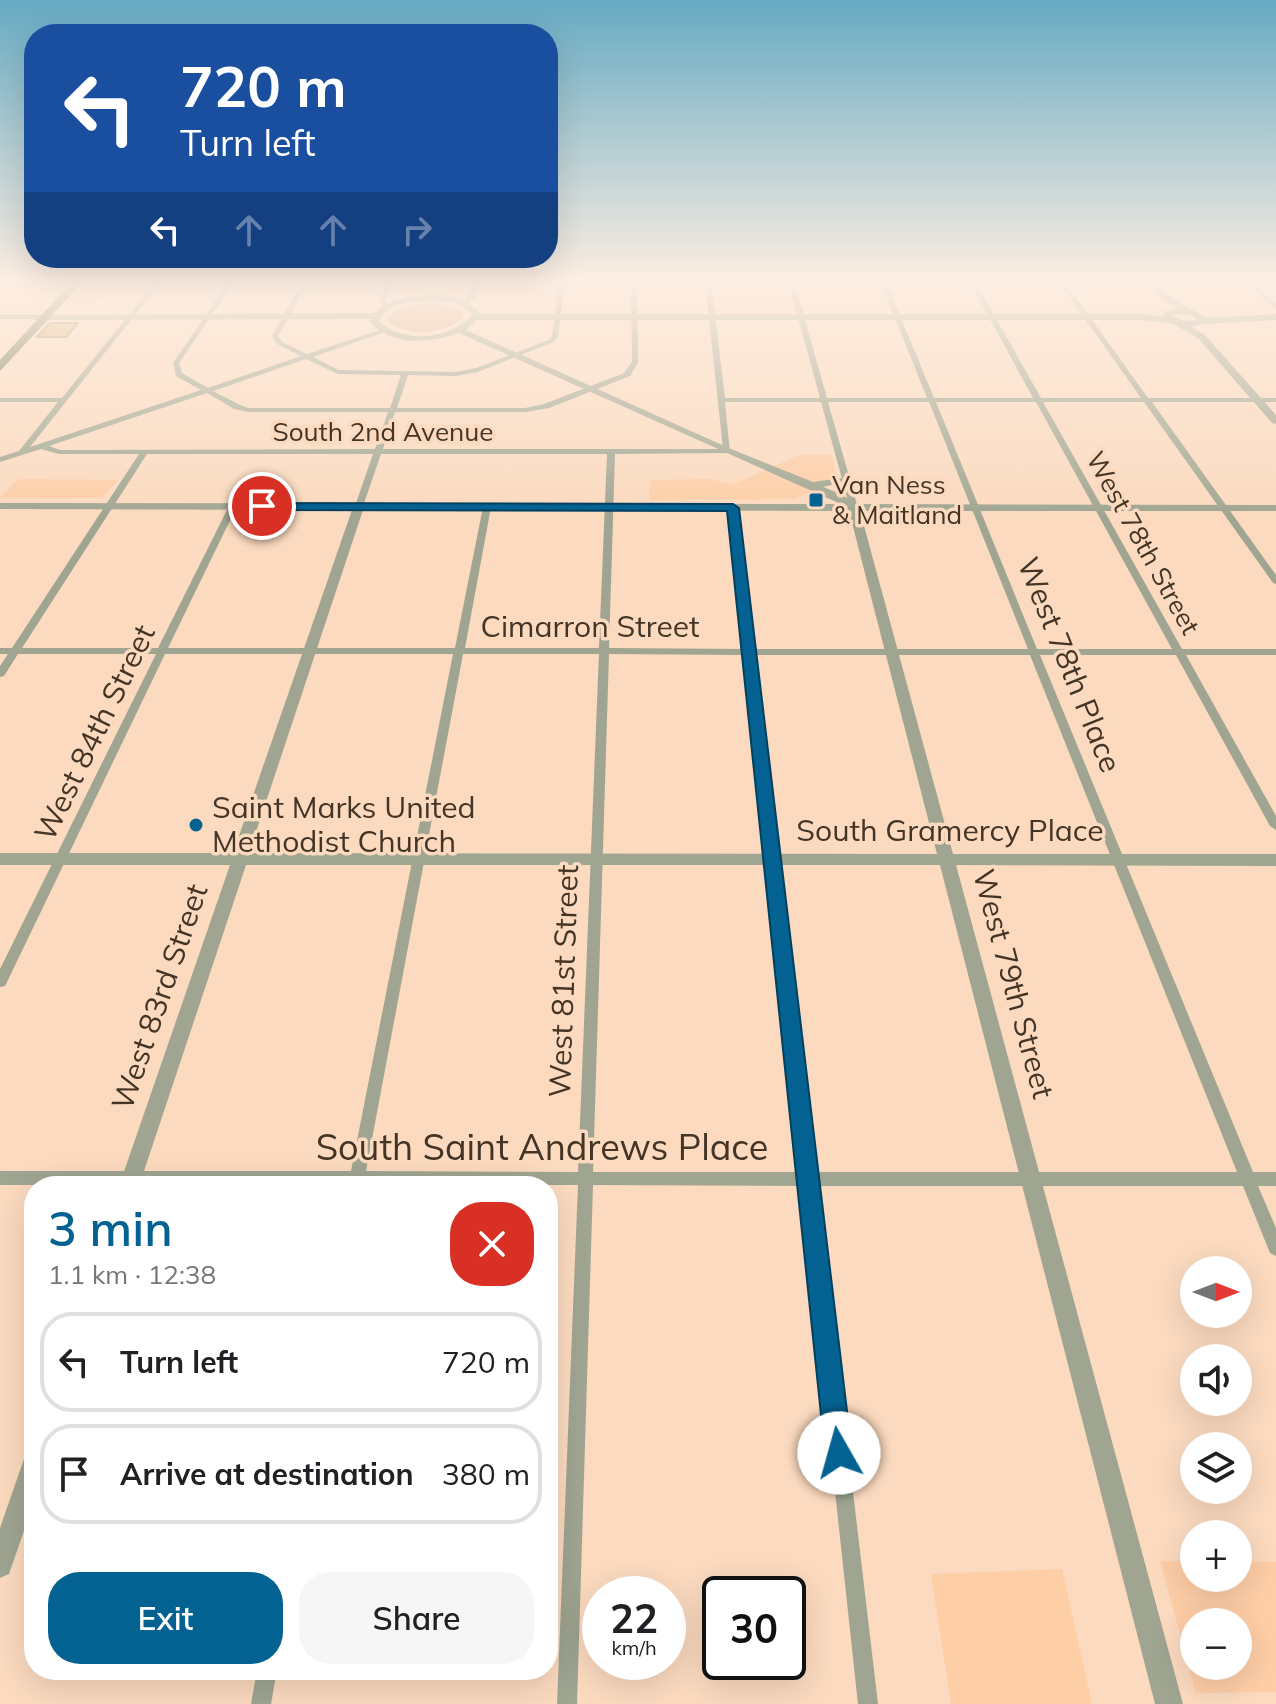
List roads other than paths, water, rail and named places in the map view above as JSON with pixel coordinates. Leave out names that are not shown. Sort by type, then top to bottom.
[{"type":"street","points":[[22,452],[95,361]]},
{"type":"street","points":[[181,361],[176,368],[179,374],[206,391],[248,410],[393,411],[533,410],[589,390],[633,369],[633,361]]},
{"type":"street","points":[[0,460],[294,361]]},
{"type":"street","points":[[312,361],[338,372],[405,374],[467,373],[502,361]]},
{"type":"street","points":[[525,361],[727,451],[837,496],[854,508]]},
{"type":"street","points":[[717,361],[727,451]]},
{"type":"street","name":"West 79th Street","points":[[812,361],[854,508],[1169,1704]]},
{"type":"street","name":"West 78th Place","points":[[916,361],[1276,1248]]},
{"type":"street","name":"West 78th Street","points":[[1016,361],[1276,826]]},
{"type":"street","points":[[1118,361],[1276,581]]},
{"type":"street","points":[[1223,361],[1276,421]]},
{"type":"street","name":"West 83rd Street","points":[[132,1176],[405,374]]},
{"type":"street","points":[[0,400],[63,400]]},
{"type":"street","points":[[721,400],[1276,400]]},
{"type":"street","name":"South 2nd Avenue","points":[[40,446],[59,452],[727,451]]},
{"type":"street","points":[[0,674],[144,452]]},
{"type":"street","name":"West 81st Street","points":[[567,1704],[583,1179],[611,452]]},
{"type":"street","points":[[798,481],[824,485],[844,479]]},
{"type":"street","points":[[798,481],[805,494],[801,508]]},
{"type":"street","points":[[0,506],[1276,508]]},
{"type":"street","name":"West 84th Street","points":[[0,982],[233,506]]},
{"type":"street","points":[[357,1176],[487,507]]},
{"type":"street","points":[[733,508],[806,1179],[868,1704]]},
{"type":"street","name":"Cimarron Street","points":[[0,651],[1276,652]]},
{"type":"street","name":"South Gramercy Place","points":[[0,859],[1276,860]]},
{"type":"street","name":"South Saint Andrews Place","points":[[0,1178],[24,1179]]},
{"type":"street","name":"South Saint Andrews Place","points":[[558,1179],[1276,1179]]},
{"type":"street","points":[[0,1565],[24,1494]]},
{"type":"street","points":[[261,1704],[265,1680]]},
{"type":"place","name":"Van Ness & Maitland","points":[[816,500]]},
{"type":"place","name":"Saint Marks United Methodist Church","points":[[196,825]]}]
